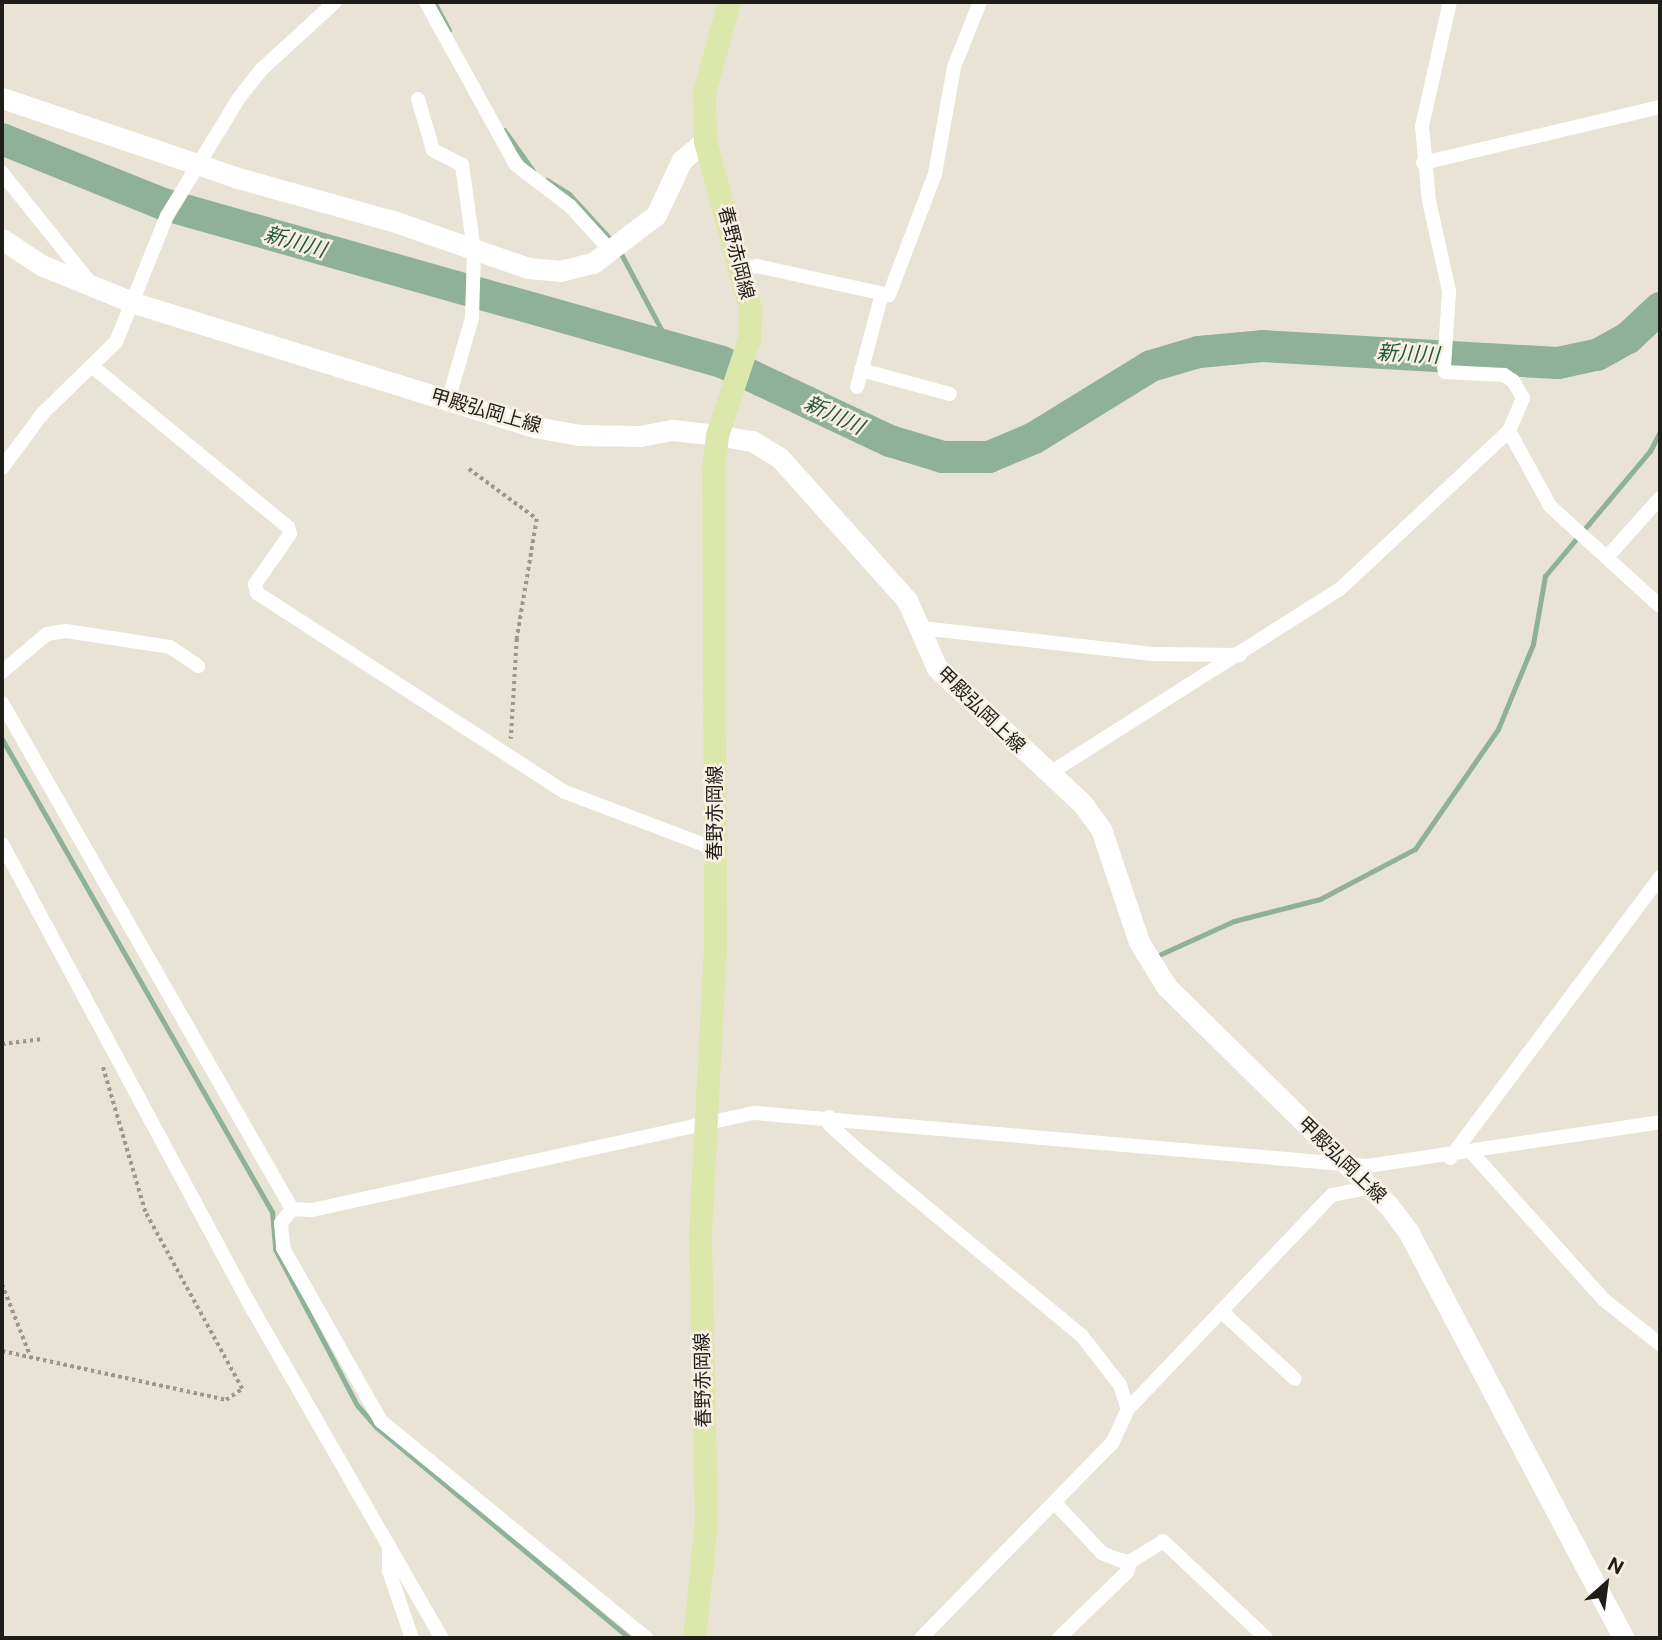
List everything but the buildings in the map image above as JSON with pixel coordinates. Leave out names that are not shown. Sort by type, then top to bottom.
[{"type":"main road","name":"春野赤岡線","points":[[694,1638],[706,1522],[700,1233],[715,849],[717,435],[743,362],[750,309],[742,269],[705,141],[704,92],[729,2]]},
{"type":"main road","points":[[2,98],[528,268],[560,271],[593,263],[656,215],[682,160],[705,141]]},
{"type":"main road","name":"甲殿弘岡上線","points":[[2,239],[41,265],[134,303],[449,401],[580,435],[640,436],[672,430],[751,441],[779,457],[907,600],[937,668],[1050,773],[1101,829],[1139,942],[1166,985],[1409,1233],[1623,1638]]},
{"type":"street","points":[[2,468],[43,413],[116,342],[167,216],[262,69],[335,2]]},
{"type":"street","points":[[426,2],[516,165],[615,245]]},
{"type":"street","points":[[742,269],[757,266],[890,295],[935,174],[954,67],[980,2]]},
{"type":"street","points":[[1050,773],[1340,589],[1509,431],[1523,398],[1513,381],[1504,375],[1445,372],[1444,367],[1449,290],[1423,163],[1429,81],[1450,2]]},
{"type":"street","points":[[418,99],[433,150],[462,165],[474,250],[471,278],[474,302],[449,401]]},
{"type":"street","points":[[1423,163],[1660,107]]},
{"type":"street","points":[[2,173],[93,287]]},
{"type":"street","points":[[857,387],[883,294]]},
{"type":"street","points":[[93,367],[288,527],[290,534],[254,584],[257,593],[565,792],[715,849]]},
{"type":"street","points":[[861,370],[950,394]]},
{"type":"street","points":[[1509,431],[1550,506],[1595,542],[1660,606]]},
{"type":"street","points":[[1609,555],[1660,498]]},
{"type":"street","points":[[921,628],[1151,653],[1241,654]]},
{"type":"street","points":[[2,672],[47,634],[66,631],[170,647],[198,666]]},
{"type":"street","points":[[2,703],[292,1209]]},
{"type":"street","points":[[2,844],[249,1303],[442,1638]]},
{"type":"street","points":[[1450,1157],[1660,877]]},
{"type":"street","points":[[292,1209],[312,1210],[704,1121],[755,1112],[1346,1166],[1473,1154],[1660,1122]]},
{"type":"street","points":[[829,1117],[830,1125],[846,1140],[1082,1336],[1120,1385],[1128,1409]]},
{"type":"street","points":[[1473,1154],[1604,1300],[1660,1344]]},
{"type":"street","points":[[921,1638],[1112,1443],[1128,1409],[1332,1195],[1367,1188]]},
{"type":"street","points":[[292,1209],[281,1223],[283,1248],[381,1421],[646,1638]]},
{"type":"street","points":[[1221,1311],[1295,1379]]},
{"type":"street","points":[[1055,1503],[1102,1553],[1130,1562]]},
{"type":"street","points":[[1059,1638],[1130,1562],[1163,1541],[1266,1638]]},
{"type":"street","points":[[389,1545],[389,1571],[412,1638]]},
{"type":"path","points":[[469,469],[537,519],[517,639],[510,755]]},
{"type":"path","points":[[2,1351],[226,1400],[242,1389],[145,1212],[94,1037],[102,1028]]},
{"type":"path","points":[[2,1044],[41,1040]]},
{"type":"path","points":[[2,1284],[30,1355]]},
{"type":"waterway","points":[[434,2],[449,30]]},
{"type":"waterway","points":[[504,130],[533,171]]},
{"type":"waterway","name":"新川川","points":[[2,139],[163,204],[722,362],[890,441],[943,457],[989,457],[1034,438],[1151,366],[1199,352],[1262,346],[1558,363],[1597,355],[1628,338],[1660,308]]},
{"type":"waterway","points":[[547,180],[569,194],[613,242]]},
{"type":"waterway","points":[[619,250],[669,344]]},
{"type":"waterway","points":[[1161,954],[1234,921],[1320,899],[1415,849],[1498,729],[1533,644],[1545,576],[1650,451],[1660,431]]},
{"type":"waterway","points":[[2,739],[272,1212],[275,1249],[357,1405],[376,1427],[629,1638]]}]
